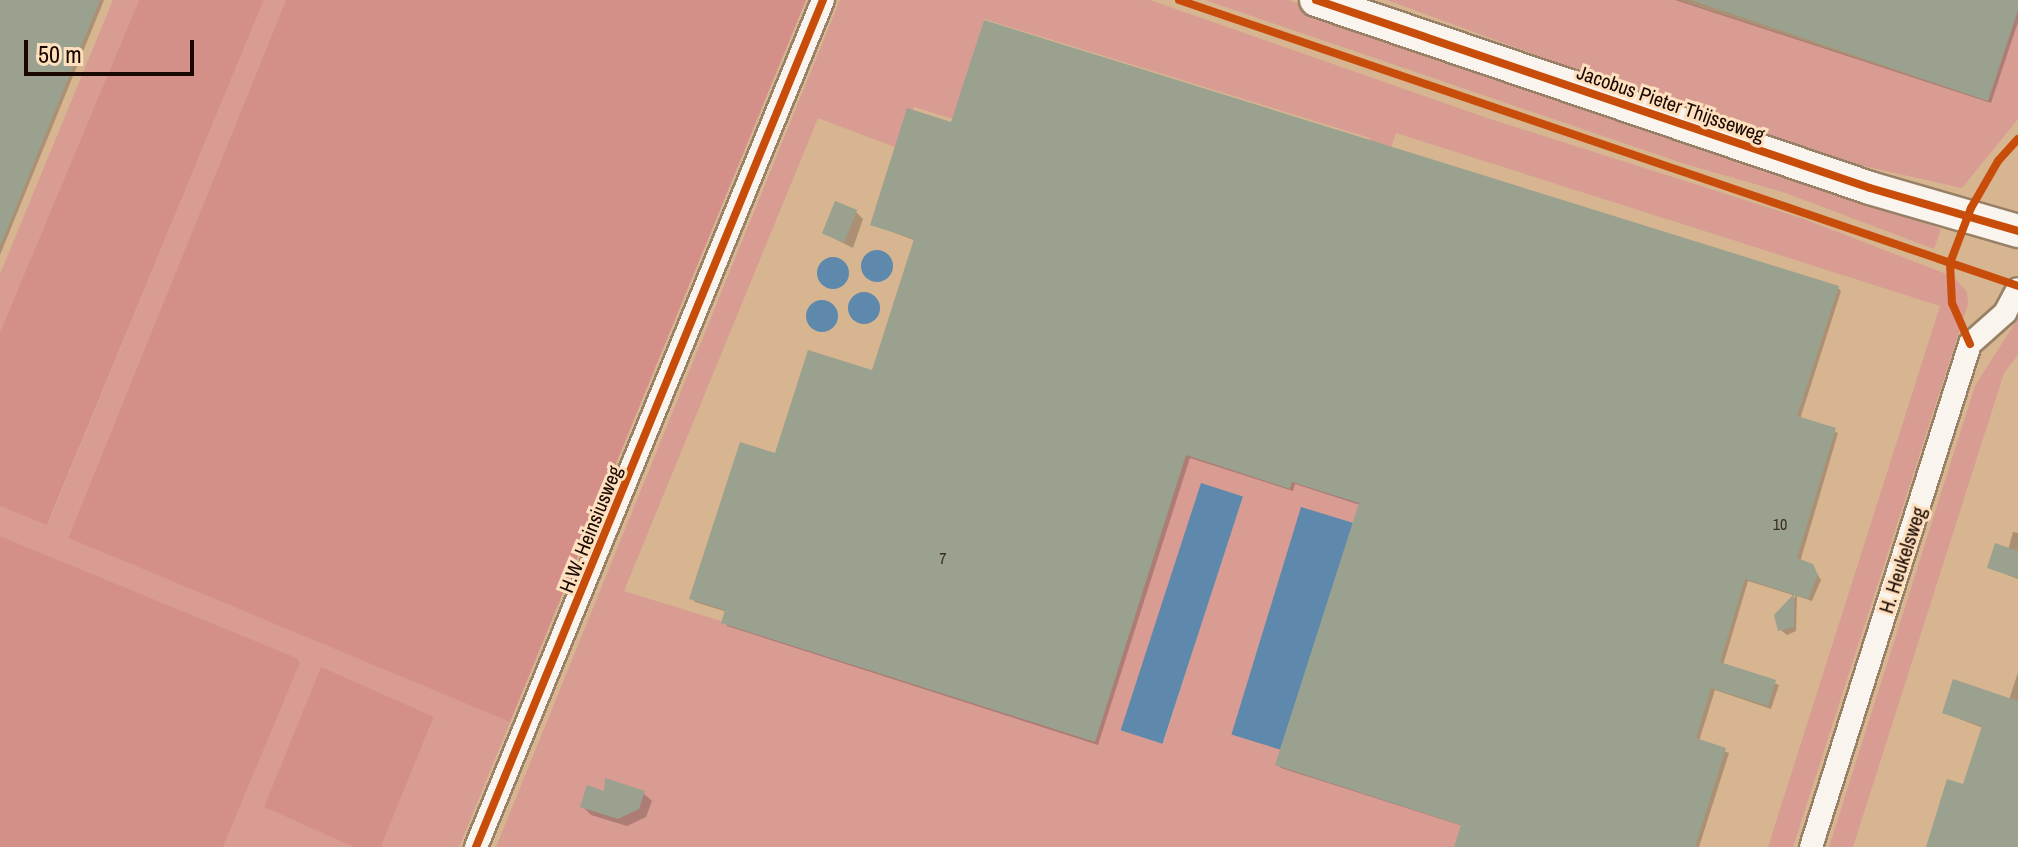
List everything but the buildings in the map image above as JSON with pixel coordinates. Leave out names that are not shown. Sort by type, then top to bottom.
[{"type":"street","name":"H.W. Heinsiusweg","points":[[476,847],[823,0]]},
{"type":"street","name":"Jacobus Pieter Thijsseweg","points":[[1316,0],[1870,188],[2018,231]]},
{"type":"street","name":"H. Heukelsweg","points":[[1811,847],[1970,344],[2005,313],[2018,289]]},
{"type":"shaded area","points":[[113,0],[139,0],[0,332],[0,274]]},
{"type":"shaded area","points":[[139,0],[264,0],[47,525],[0,506],[0,332]]},
{"type":"shaded area","points":[[264,0],[286,0],[68,538],[510,722],[459,847],[381,847],[434,718],[264,807],[353,847],[223,847],[300,663],[297,658],[0,536],[0,506],[48,524]]},
{"type":"shaded area","points":[[286,0],[806,0],[510,722],[68,538]]},
{"type":"shaded area","points":[[840,0],[1150,0],[1487,118],[1804,219],[1954,277],[1967,292],[1968,304],[1793,847],[1768,847],[1940,306],[1396,133],[1337,316],[1363,494],[1354,523],[1301,508],[1472,810],[1461,847],[496,847]],"holes":[[[984,19],[1370,138],[1268,470],[876,368],[1090,735],[624,591],[818,118],[900,149],[914,107],[953,119]],[[1201,484],[1242,497],[1163,744]]]},
{"type":"shaded area","points":[[1205,0],[1289,0],[1941,229],[1934,249],[1783,192],[1685,164]]},
{"type":"shaded area","points":[[1387,0],[1679,0],[1988,101],[2018,10],[2018,119],[1962,188],[1863,166],[1675,106]]},
{"type":"shaded area","points":[[2018,318],[2018,355],[2004,373],[1853,847],[1829,847],[1975,386]]},
{"type":"shaded area","points":[[0,536],[297,658],[300,663],[223,847],[0,847]]},
{"type":"shaded area","points":[[321,667],[434,717],[381,847],[353,847],[264,807]]},
{"type":"water","points":[[877,250],[888,255],[893,266],[888,277],[877,282],[866,277],[861,266],[866,255]]},
{"type":"water","points":[[833,257],[844,262],[849,273],[844,284],[833,289],[822,284],[817,273],[822,262]]},
{"type":"water","points":[[864,292],[875,297],[880,308],[875,319],[864,324],[853,319],[848,308],[853,297]]},
{"type":"water","points":[[822,300],[833,305],[838,316],[833,327],[822,332],[811,327],[806,316],[811,305]]},
{"type":"water","points":[[1201,483],[1243,497],[1163,744],[1121,730]]},
{"type":"water","points":[[1301,507],[1354,523],[1284,751],[1231,735]]},
{"type":"cycle path","points":[[476,847],[823,0]]},
{"type":"cycle path","points":[[1179,0],[2018,286]]},
{"type":"cycle path","points":[[1316,0],[1870,188],[2018,231]]},
{"type":"cycle path","points":[[1970,344],[1952,303],[1950,263],[1971,208],[1998,161],[2018,139]]}]
